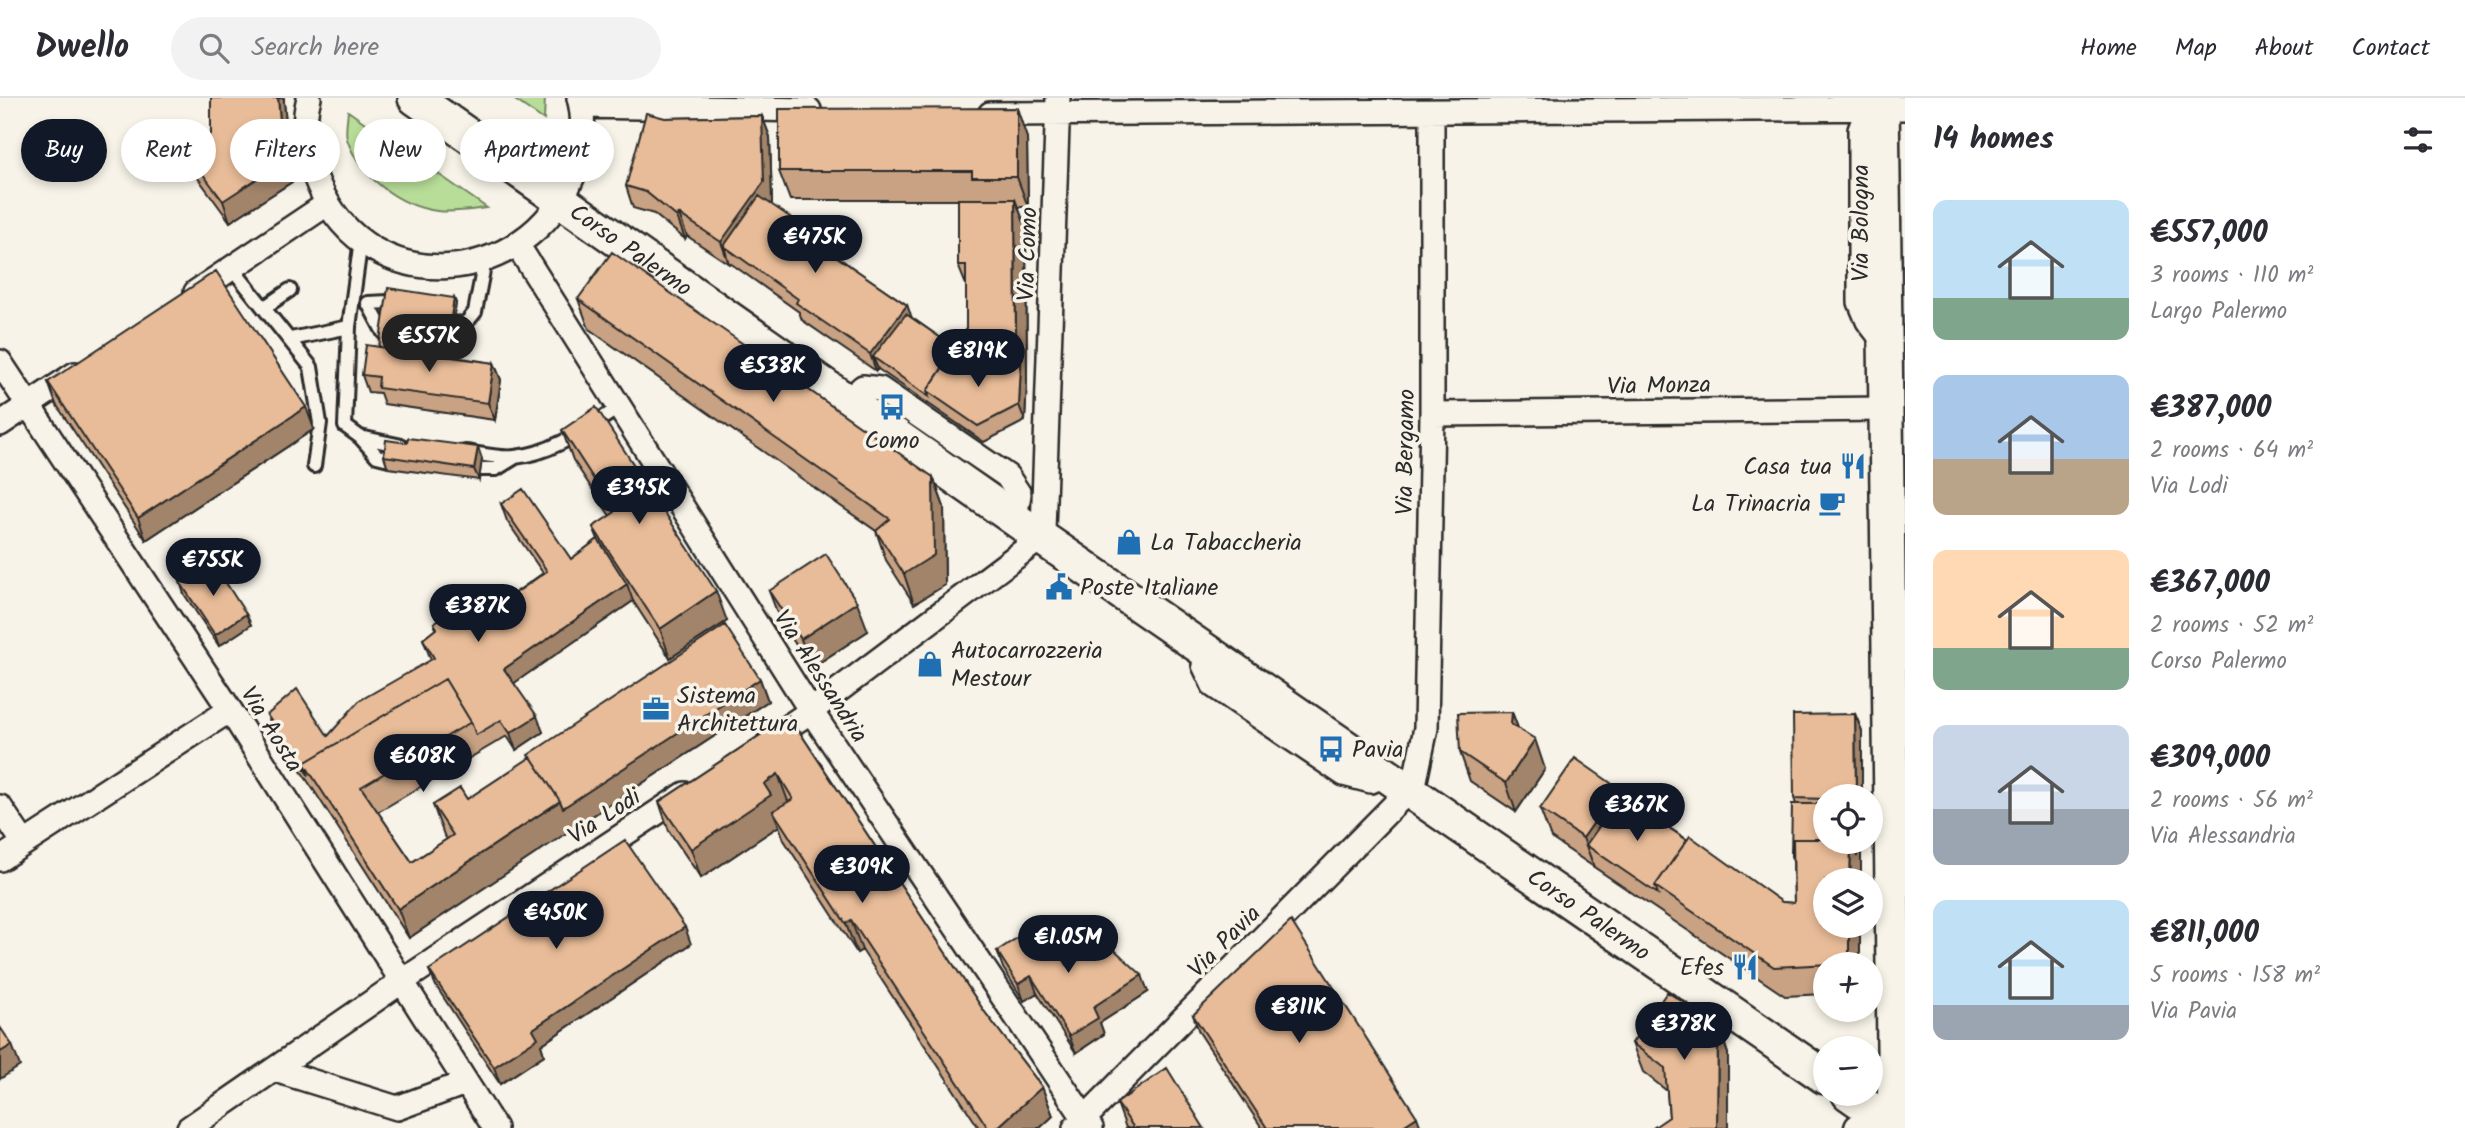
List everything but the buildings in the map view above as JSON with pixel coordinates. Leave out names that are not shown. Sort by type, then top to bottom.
[{"type":"main road","name":"Corso Palermo","points":[[415,98],[1027,528],[1813,1069]]},
{"type":"main road","name":"Via Bologna","points":[[1887,108],[1885,343],[1890,1118]]},
{"type":"main road","points":[[1870,1106],[1890,1118]]},
{"type":"street","points":[[309,98],[306,109],[309,164],[327,204],[361,240],[386,255],[412,264],[444,267],[485,260],[518,246],[542,226],[563,200],[578,163],[582,136],[580,102],[827,111]]},
{"type":"street","points":[[963,113],[1059,107],[1432,112],[1887,108]]},
{"type":"street","name":"Via Como","points":[[1027,528],[1043,530],[1059,107]]},
{"type":"street","name":"Via Bergamo","points":[[1398,782],[1426,728],[1432,414],[1432,112]]},
{"type":"street","points":[[176,306],[327,204]]},
{"type":"street","name":"Via Alessandria","points":[[518,246],[811,711],[1083,1125]]},
{"type":"street","points":[[0,424],[96,360]]},
{"type":"street","name":"Via Aosta","points":[[0,362],[230,710],[495,1128]]},
{"type":"street","name":"Via Monza","points":[[1432,414],[1886,409]]},
{"type":"street","points":[[754,749],[811,711],[1027,528]]},
{"type":"street","points":[[0,859],[230,710]]},
{"type":"street","name":"Via Lodi","points":[[189,1128],[401,982],[708,779]]},
{"type":"street","name":"Via Pavia","points":[[1083,1125],[1398,782]]},
{"type":"street","points":[[0,807],[24,843]]},
{"type":"street","points":[[275,1070],[394,1118],[465,1083]]},
{"type":"lane","points":[[361,240],[349,327],[345,426],[360,437],[377,456],[389,458]]},
{"type":"lane","points":[[450,342],[458,319],[475,312],[485,260]]},
{"type":"lane","points":[[232,268],[311,367],[320,423],[314,467]]},
{"type":"lane","points":[[355,288],[368,303],[384,333]]},
{"type":"lane","points":[[266,313],[290,290]]},
{"type":"lane","points":[[368,303],[388,309]]},
{"type":"lane","points":[[291,339],[349,327]]},
{"type":"lane","points":[[480,469],[496,469],[514,458],[571,439],[620,407]]},
{"type":"lane","points":[[360,437],[411,447]]},
{"type":"lane","points":[[449,451],[514,458]]},
{"type":"green space","points":[[512,98],[545,98],[543,119]]},
{"type":"green space","points":[[348,111],[359,119],[354,119],[354,154],[346,136]]},
{"type":"green space","points":[[446,179],[487,208],[437,211],[409,203],[376,182],[446,182]]},
{"type":"place","name":"Como","points":[[892,407]]},
{"type":"place","name":"Casa tua","points":[[1853,466]]},
{"type":"place","name":"La Trinacria","points":[[1832,503]]},
{"type":"place","name":"La Tabaccheria","points":[[1129,542]]},
{"type":"place","name":"Poste Italiane","points":[[1059,587]]},
{"type":"place","name":"Autocarrozzeria Mestour","points":[[930,664]]},
{"type":"place","name":"Sistema Architettura","points":[[656,709]]},
{"type":"place","name":"Pavia","points":[[1331,749]]},
{"type":"place","name":"Efes","points":[[1745,967]]}]
